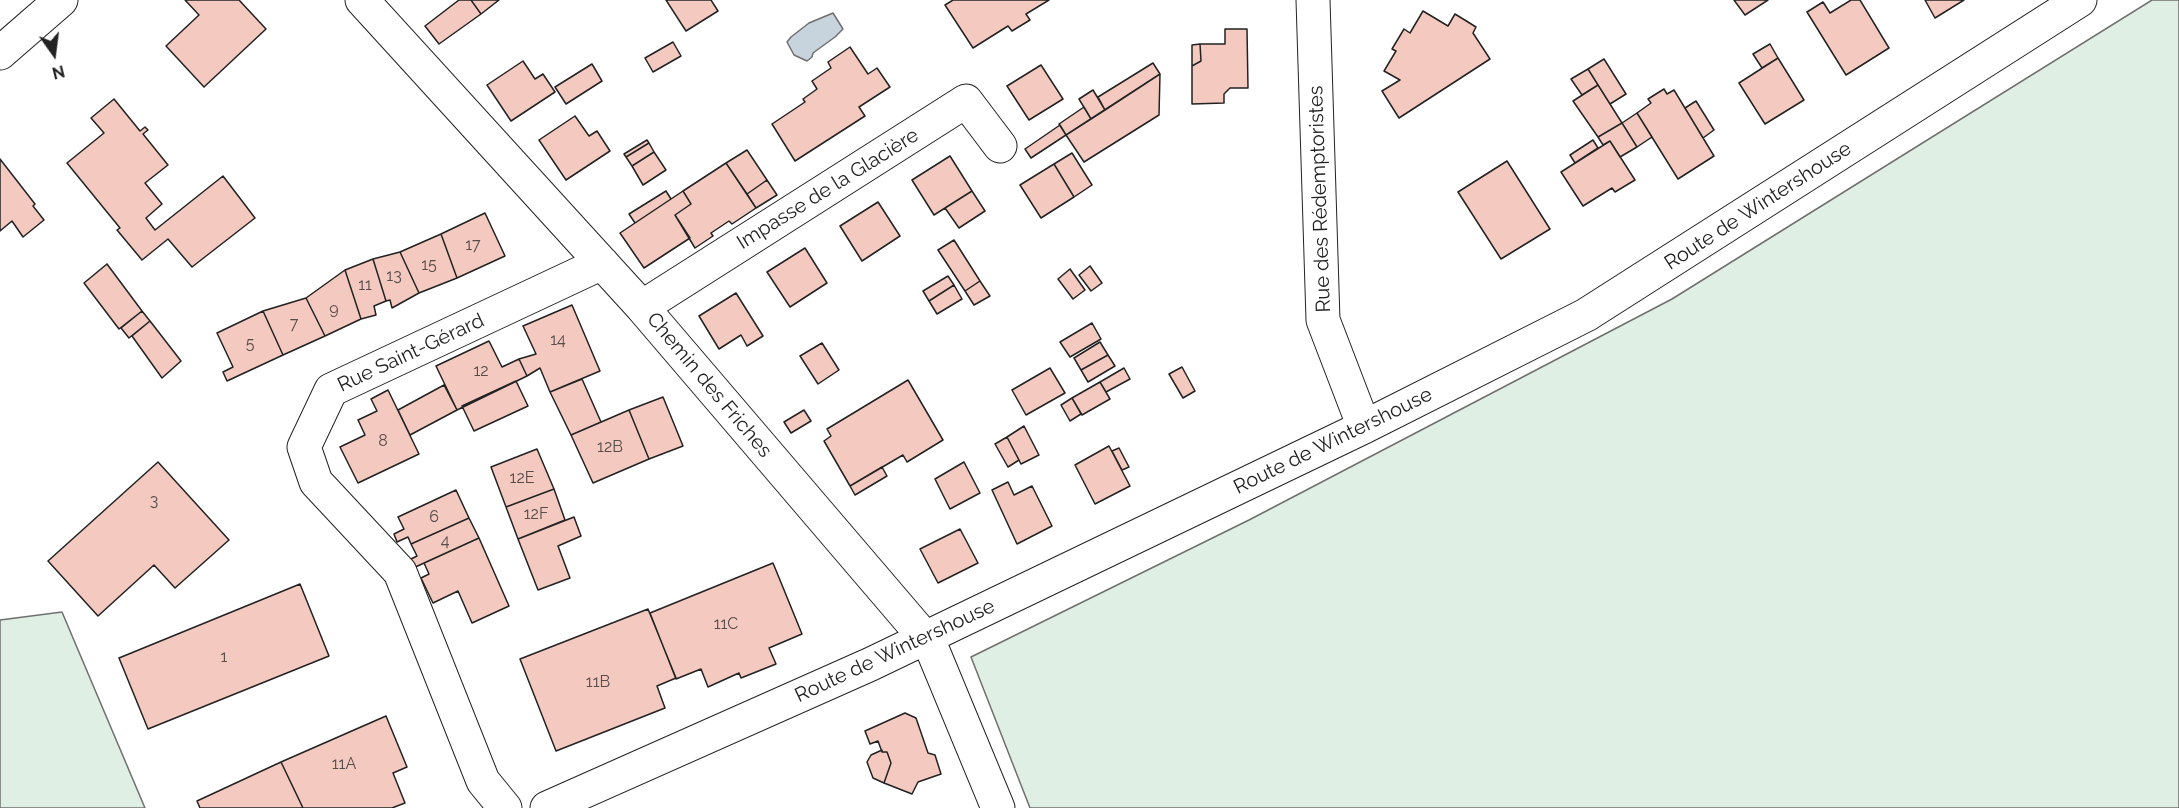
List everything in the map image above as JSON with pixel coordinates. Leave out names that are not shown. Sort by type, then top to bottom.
[{"type":"street","points":[[0,52],[61,0]]},
{"type":"street","name":"Chemin des Friches","points":[[362,0],[642,307],[925,638],[933,651],[998,808]]},
{"type":"street","name":"Rue des Rédemptoristes","points":[[1313,0],[1323,320],[1364,427]]},
{"type":"street","name":"Route de Wintershouse","points":[[547,808],[925,638],[1364,427],[1586,315],[2080,0]]},
{"type":"street","name":"Impasse de la Glacière","points":[[642,307],[966,101],[1000,146]]},
{"type":"street","name":"Rue Saint-Gérard","points":[[505,808],[483,780],[400,572],[316,482],[304,447],[331,390],[602,263]]},
{"type":"green space","points":[[2152,0],[2179,0],[2179,808],[1030,808],[971,657],[1249,520],[1672,299]]},
{"type":"green space","points":[[62,612],[145,808],[0,808],[0,620]]},
{"type":"shaded area","points":[[833,13],[843,29],[813,53],[807,61],[794,55],[787,42],[791,37],[809,23]]},
{"type":"building","points":[[185,0],[239,0],[266,29],[204,87],[166,46],[199,15]]},
{"type":"building","points":[[459,0],[471,0],[481,14],[439,44],[425,26]]},
{"type":"building","points":[[471,0],[499,0],[481,14]]},
{"type":"building","points":[[666,0],[711,0],[718,11],[686,31]]},
{"type":"building","points":[[953,0],[1049,0],[1026,14],[1030,20],[1012,31],[1008,26],[973,48],[945,5]]},
{"type":"building","points":[[1734,0],[1768,0],[1745,15]]},
{"type":"building","points":[[1851,0],[1860,0],[1889,48],[1846,75],[1807,12],[1823,2],[1830,13]]},
{"type":"building","points":[[1925,0],[1964,0],[1935,18]]},
{"type":"building","points":[[1423,11],[1448,26],[1455,14],[1476,27],[1473,33],[1490,59],[1399,118],[1382,91],[1400,80],[1384,71],[1396,51],[1392,49],[1404,29],[1410,33]]},
{"type":"building","points":[[1225,29],[1247,29],[1248,88],[1230,88],[1224,94],[1224,103],[1192,104],[1192,66],[1201,61],[1200,44],[1225,44]]},
{"type":"building","points":[[673,42],[681,56],[653,72],[645,58]]},
{"type":"building","points":[[1200,44],[1201,61],[1192,66],[1192,45]]},
{"type":"building","points":[[1770,44],[1778,58],[1762,68],[1753,54]]},
{"type":"building","points":[[850,47],[868,74],[877,68],[890,87],[859,107],[865,116],[795,161],[772,124],[805,102],[803,99],[817,89],[812,81],[831,68],[828,62]]},
{"type":"building","points":[[1778,58],[1804,100],[1765,124],[1739,83]]},
{"type":"building","points":[[1604,59],[1626,94],[1610,104],[1588,69]]},
{"type":"building","points":[[523,61],[535,79],[543,74],[555,92],[511,121],[487,85]]},
{"type":"building","points":[[1153,63],[1160,74],[1105,110],[1098,97]]},
{"type":"building","points":[[592,64],[602,81],[566,104],[555,87]]},
{"type":"building","points":[[1041,65],[1063,99],[1029,120],[1007,86]]},
{"type":"building","points":[[1588,69],[1598,85],[1582,95],[1571,79]]},
{"type":"building","points":[[1160,74],[1159,115],[1084,162],[1066,135]]},
{"type":"building","points":[[1598,85],[1622,123],[1598,137],[1573,101]]},
{"type":"building","points":[[1664,89],[1667,94],[1674,90],[1714,156],[1678,179],[1637,113],[1651,103],[1648,99]]},
{"type":"building","points":[[1093,90],[1105,110],[1091,119],[1079,99]]},
{"type":"building","points":[[114,99],[140,131],[145,127],[148,130],[143,134],[168,165],[145,183],[162,204],[146,218],[155,230],[223,176],[255,218],[192,267],[168,239],[142,260],[117,230],[120,228],[67,163],[104,133],[91,118]]},
{"type":"building","points":[[1696,101],[1714,130],[1703,138],[1685,108]]},
{"type":"building","points":[[1084,107],[1091,119],[1066,135],[1059,124]]},
{"type":"building","points":[[1637,113],[1652,137],[1637,147],[1622,123]]},
{"type":"building","points":[[575,116],[589,136],[597,131],[610,151],[566,180],[539,140]]},
{"type":"building","points":[[1622,123],[1637,147],[1620,157],[1610,141],[1603,145],[1598,137]]},
{"type":"building","points":[[1060,125],[1066,135],[1031,158],[1025,149]]},
{"type":"building","points":[[647,140],[649,143],[626,157],[624,154]]},
{"type":"building","points":[[1593,140],[1598,148],[1575,163],[1570,155]]},
{"type":"building","points":[[1610,141],[1635,180],[1615,192],[1612,188],[1583,206],[1561,172]]},
{"type":"building","points":[[649,143],[654,152],[632,166],[626,157]]},
{"type":"building","points":[[747,150],[767,180],[747,194],[726,163]]},
{"type":"building","points":[[654,152],[666,170],[643,185],[632,166]]},
{"type":"building","points":[[1072,153],[1092,185],[1074,197],[1054,164]]},
{"type":"building","points":[[950,156],[972,191],[934,215],[912,180]]},
{"type":"building","points":[[0,159],[35,204],[33,206],[44,220],[23,237],[12,221],[0,231]]},
{"type":"building","points":[[1507,161],[1550,229],[1501,259],[1458,192]]},
{"type":"building","points":[[726,163],[756,208],[732,224],[729,221],[695,248],[675,215],[691,204],[683,191]]},
{"type":"building","points":[[1054,164],[1074,197],[1041,218],[1020,185]]},
{"type":"building","points":[[767,180],[777,195],[756,208],[747,194]]},
{"type":"building","points":[[666,191],[671,199],[635,223],[629,214]]},
{"type":"building","points":[[683,191],[691,204],[675,215],[690,238],[644,268],[620,233]]},
{"type":"building","points":[[972,191],[985,211],[959,228],[945,208]]},
{"type":"building","points":[[878,202],[900,236],[862,261],[840,226]]},
{"type":"building","points":[[485,213],[505,256],[457,278],[441,234]]},
{"type":"building","points":[[441,234],[457,278],[419,293],[400,252]]},
{"type":"building","points":[[954,240],[980,281],[965,291],[938,250]]},
{"type":"building","points":[[805,248],[827,283],[790,307],[767,272]]},
{"type":"building","points":[[400,252],[419,293],[392,308],[390,300],[386,301],[373,259]]},
{"type":"building","points":[[373,259],[386,301],[374,306],[376,315],[361,319],[345,270]]},
{"type":"building","points":[[107,264],[142,311],[119,329],[84,283]]},
{"type":"building","points":[[1090,266],[1102,283],[1091,291],[1079,275]]},
{"type":"building","points":[[1070,269],[1085,290],[1073,299],[1058,279]]},
{"type":"building","points":[[345,270],[361,319],[325,336],[306,298]]},
{"type":"building","points":[[948,276],[954,285],[929,301],[923,291]]},
{"type":"building","points":[[980,281],[990,296],[974,305],[965,291]]},
{"type":"building","points":[[954,285],[962,299],[937,314],[929,301]]},
{"type":"building","points":[[736,293],[763,336],[747,346],[741,335],[719,349],[699,316]]},
{"type":"building","points":[[306,298],[325,336],[283,355],[263,311]]},
{"type":"building","points":[[572,305],[600,371],[550,392],[540,368],[527,376],[519,359],[536,354],[523,326]]},
{"type":"building","points":[[142,311],[150,321],[129,338],[121,328]]},
{"type":"building","points":[[263,311],[283,355],[227,381],[223,372],[233,367],[217,333]]},
{"type":"building","points":[[150,321],[181,361],[162,378],[132,336]]},
{"type":"building","points":[[1092,323],[1101,339],[1070,357],[1060,342]]},
{"type":"building","points":[[489,341],[502,367],[519,359],[527,376],[457,410],[436,366]]},
{"type":"building","points":[[1100,342],[1108,355],[1081,370],[1074,358]]},
{"type":"building","points":[[822,343],[839,370],[818,384],[800,356]]},
{"type":"building","points":[[1108,355],[1115,366],[1088,382],[1081,370]]},
{"type":"building","points":[[1182,367],[1195,391],[1183,398],[1169,374]]},
{"type":"building","points":[[1050,368],[1065,393],[1026,415],[1012,390]]},
{"type":"building","points":[[1124,368],[1130,379],[1106,392],[1100,382]]},
{"type":"building","points":[[582,379],[601,422],[571,435],[550,392]]},
{"type":"building","points":[[908,380],[943,440],[907,462],[903,455],[850,486],[824,441],[831,436],[827,429]]},
{"type":"building","points":[[516,381],[528,406],[474,431],[462,406]]},
{"type":"building","points":[[1100,382],[1110,399],[1082,415],[1072,398]]},
{"type":"building","points":[[444,385],[457,410],[410,435],[398,410]]},
{"type":"building","points":[[388,390],[419,454],[358,483],[340,447],[365,435],[358,420],[377,411],[371,399]]},
{"type":"building","points":[[663,397],[683,446],[649,459],[629,410]]},
{"type":"building","points":[[1072,398],[1081,414],[1070,421],[1061,405]]},
{"type":"building","points":[[629,410],[649,459],[593,483],[571,435]]},
{"type":"building","points":[[804,410],[811,421],[791,433],[784,422]]},
{"type":"building","points":[[1024,426],[1039,455],[1021,464],[1007,437]]},
{"type":"building","points":[[1007,437],[1019,460],[1008,467],[995,444]]},
{"type":"building","points":[[1109,446],[1130,486],[1095,504],[1075,465]]},
{"type":"building","points":[[1119,448],[1129,467],[1122,470],[1112,451]]},
{"type":"building","points":[[537,449],[554,489],[506,507],[491,467]]},
{"type":"building","points":[[158,462],[229,540],[175,588],[154,565],[98,616],[48,561]]},
{"type":"building","points":[[964,462],[980,493],[950,509],[935,479]]},
{"type":"building","points":[[882,467],[887,476],[855,495],[850,486]]},
{"type":"building","points":[[1008,482],[1014,495],[1032,486],[1052,526],[1017,544],[992,490]]},
{"type":"building","points":[[554,489],[565,520],[518,539],[506,507]]},
{"type":"building","points":[[456,490],[469,518],[411,544],[408,537],[397,542],[394,534],[404,529],[398,517]]},
{"type":"building","points":[[574,517],[581,536],[558,546],[570,578],[538,590],[518,539]]},
{"type":"building","points":[[469,518],[479,538],[411,569],[407,561],[417,556],[411,544]]},
{"type":"building","points":[[960,529],[978,563],[938,583],[920,549]]},
{"type":"building","points":[[479,538],[509,606],[472,623],[458,591],[433,603],[421,578],[429,574],[424,563]]},
{"type":"building","points":[[773,563],[802,634],[769,648],[776,664],[741,678],[739,673],[708,687],[701,669],[676,679],[650,613]]},
{"type":"building","points":[[300,584],[329,656],[148,729],[119,658]]},
{"type":"building","points":[[648,609],[676,678],[657,686],[665,708],[556,751],[520,659]]},
{"type":"building","points":[[905,713],[916,718],[928,753],[935,755],[941,774],[918,782],[912,794],[884,783],[891,763],[887,752],[882,752],[878,741],[870,744],[865,731]]},
{"type":"building","points":[[386,716],[407,767],[393,773],[405,803],[392,808],[303,808],[281,762]]},
{"type":"building","points":[[882,750],[882,752],[887,752],[891,763],[884,783],[873,778],[867,762],[871,755]]},
{"type":"building","points":[[281,762],[303,808],[200,808],[197,801]]}]
